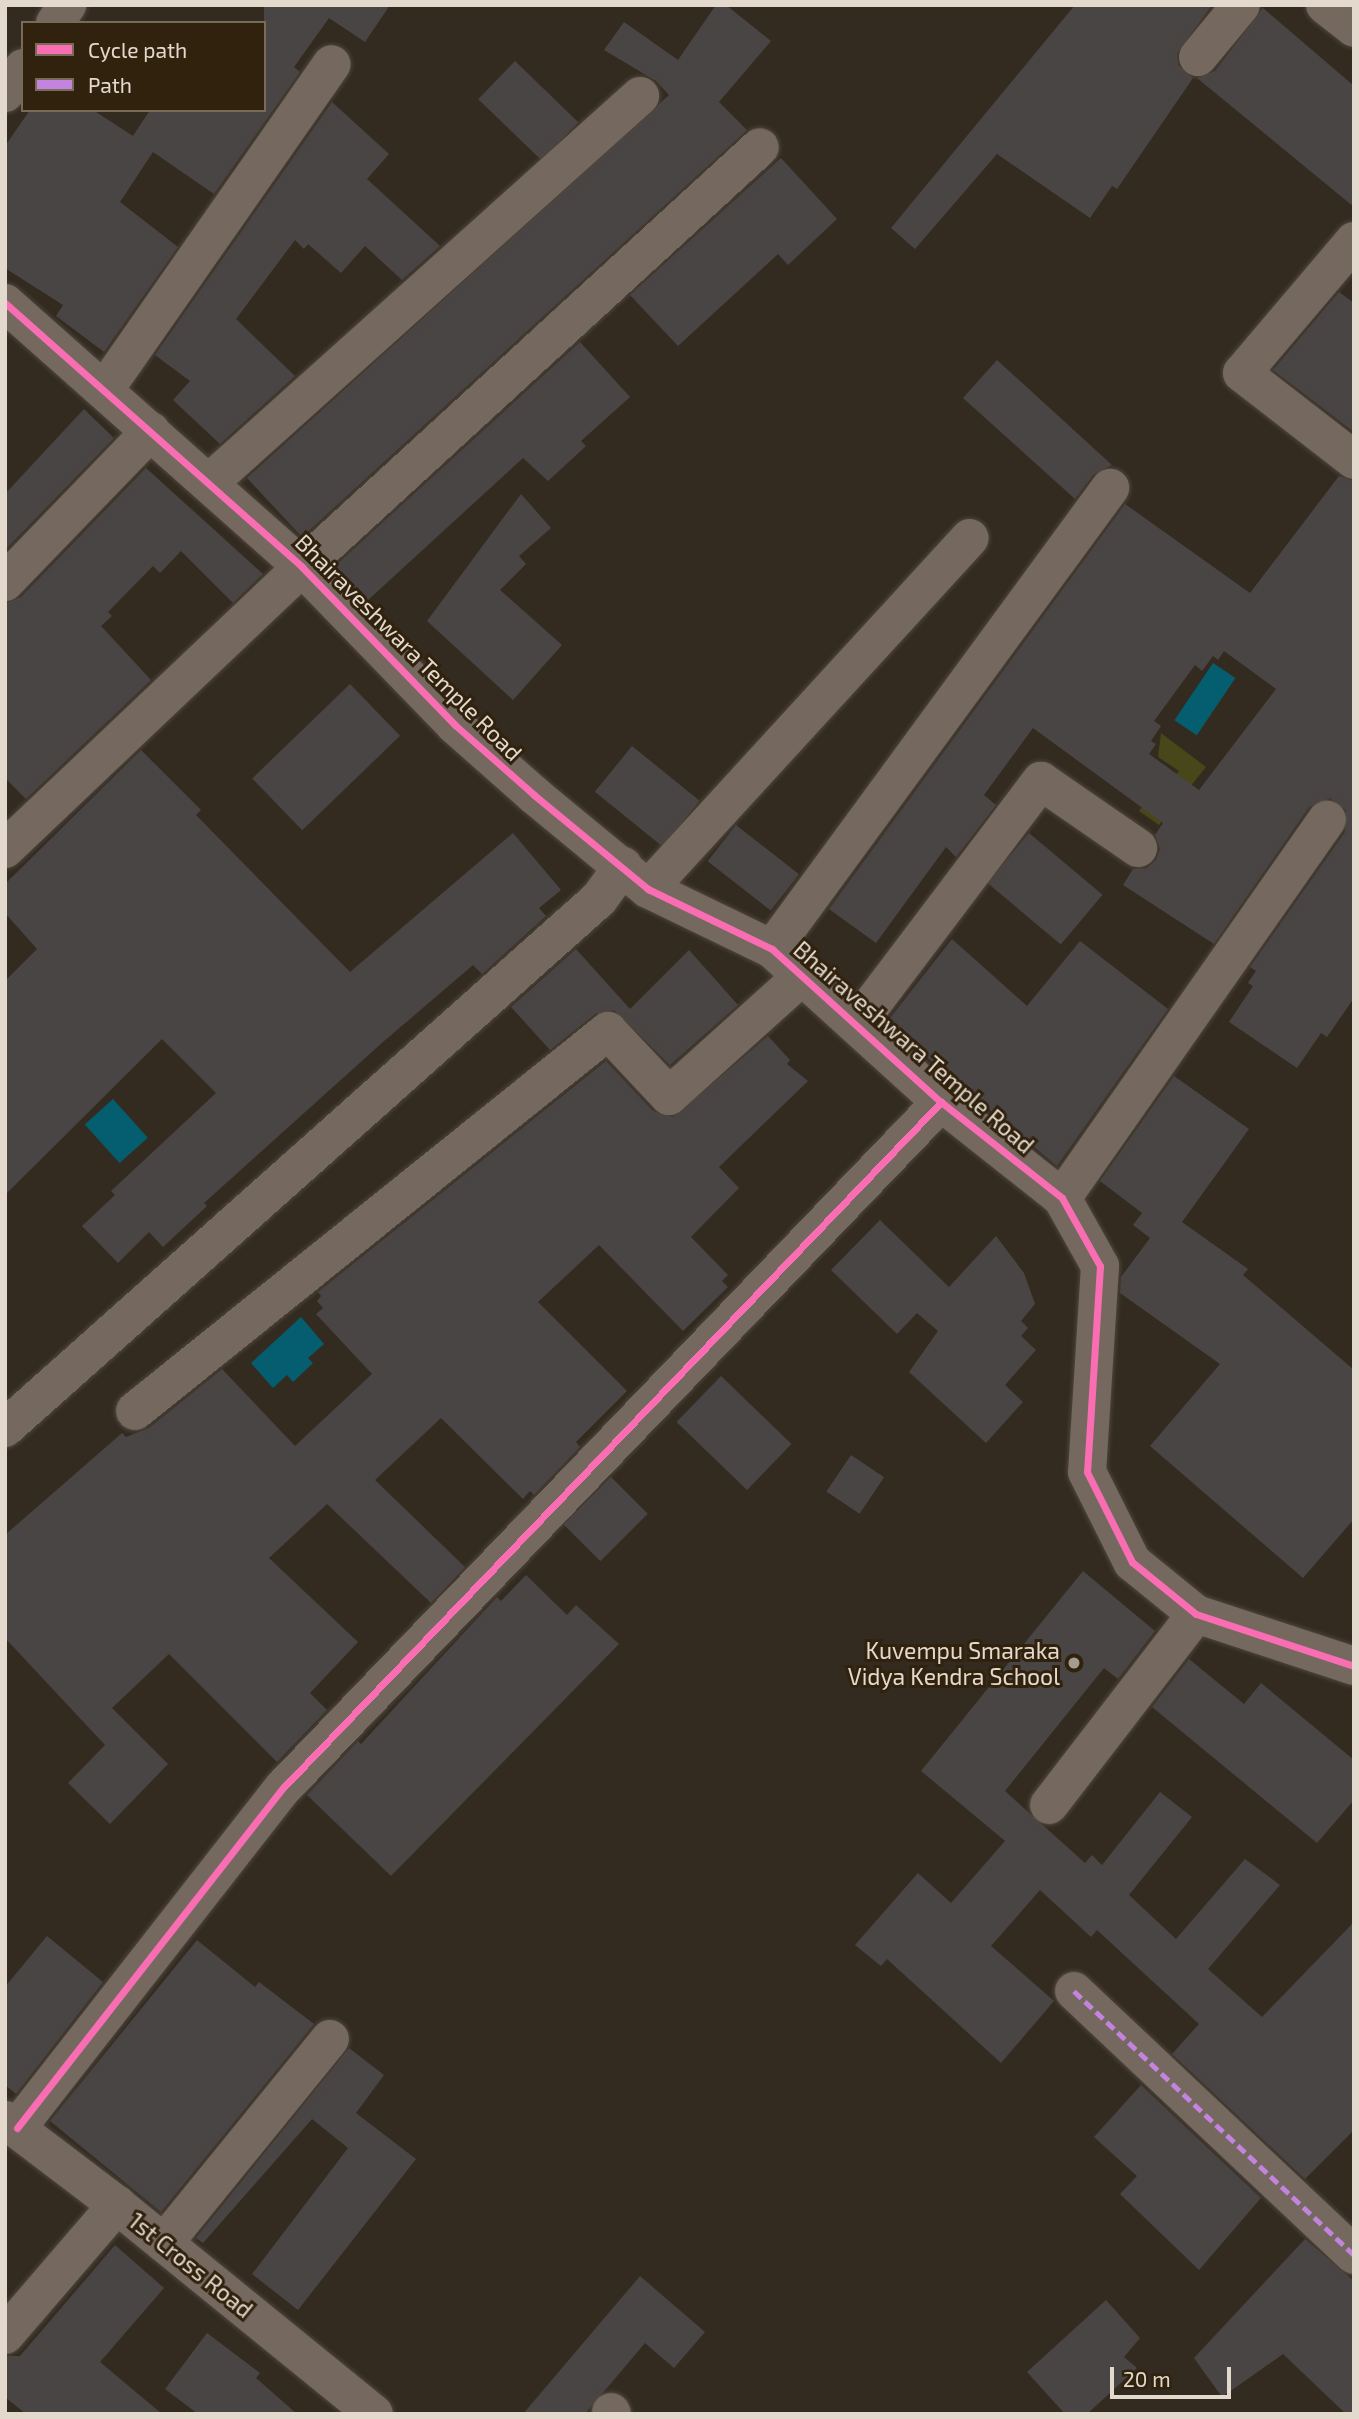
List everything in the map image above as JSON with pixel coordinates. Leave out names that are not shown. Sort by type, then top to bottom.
[{"type":"street","points":[[56,21],[67,5]]},
{"type":"street","points":[[1198,57],[1241,5]]},
{"type":"street","points":[[1325,5],[1354,29]]},
{"type":"street","points":[[105,389],[332,64]]},
{"type":"street","points":[[5,93],[21,71]]},
{"type":"street","points":[[210,482],[640,96]]},
{"type":"street","points":[[5,849],[302,567],[760,147]]},
{"type":"street","points":[[1349,255],[1242,373],[1354,460]]},
{"type":"street","name":"Bhairaveshwara Temple Road","points":[[7,308],[105,389],[302,567],[455,725],[636,878],[772,949],[858,1024],[941,1102],[1062,1198],[1100,1266],[1087,1472],[1132,1562],[1196,1614],[1354,1666]]},
{"type":"street","points":[[5,582],[151,431]]},
{"type":"street","points":[[772,949],[1110,488]]},
{"type":"street","points":[[5,1429],[599,899],[636,878],[970,538]]},
{"type":"street","points":[[858,1024],[1041,781],[1138,848]]},
{"type":"street","points":[[1062,1198],[1327,820]]},
{"type":"street","points":[[135,1411],[608,1031],[669,1096],[801,977]]},
{"type":"street","points":[[11,2124],[283,1788],[941,1102]]},
{"type":"street","points":[[1049,1805],[1196,1614]]},
{"type":"street","points":[[1074,1991],[1354,2255]]},
{"type":"street","points":[[164,2243],[330,2039]]},
{"type":"street","name":"1st Cross Road","points":[[11,2124],[117,2205],[374,2414]]},
{"type":"street","points":[[5,2335],[117,2205]]},
{"type":"shaded area","points":[[1161,733],[1206,767],[1159,825],[1139,811],[1155,789],[1161,793],[1179,771],[1158,757]]},
{"type":"water","points":[[1213,663],[1235,678],[1197,735],[1174,720]]},
{"type":"water","points":[[113,1099],[148,1138],[120,1163],[85,1124]]},
{"type":"water","points":[[301,1317],[324,1344],[308,1358],[313,1363],[293,1382],[287,1375],[273,1388],[251,1363]]},
{"type":"building","points":[[264,5],[390,5],[365,42],[329,18],[294,67],[300,72],[214,194],[153,152],[120,202],[178,247],[104,352],[56,316],[63,305],[5,268],[5,146],[29,112],[96,112],[133,136],[149,112],[266,112]]},
{"type":"building","points":[[716,5],[726,5],[771,41],[719,102],[747,130],[302,537],[247,478],[669,95],[656,81],[604,50],[624,22],[678,60]]},
{"type":"building","points":[[1075,5],[1212,5],[1177,53],[1178,65],[1193,78],[1117,189],[1112,186],[1090,218],[997,154],[915,249],[891,228]]},
{"type":"building","points":[[1263,8],[1354,86],[1354,207],[1197,78],[1215,71]]},
{"type":"building","points":[[515,61],[578,122],[541,160],[478,99]]},
{"type":"building","points":[[332,102],[389,154],[367,179],[440,246],[402,280],[365,246],[341,273],[308,244],[304,249],[295,240],[236,319],[295,376],[220,444],[173,400],[190,381],[155,355]]},
{"type":"building","points":[[781,158],[837,219],[788,265],[778,254],[678,346],[630,295]]},
{"type":"building","points":[[1339,292],[1354,303],[1354,432],[1273,370]]},
{"type":"building","points":[[580,342],[630,397],[581,441],[586,446],[548,481],[523,458],[367,601],[335,566]]},
{"type":"building","points":[[997,360],[1112,465],[1093,475],[1075,499],[963,398]]},
{"type":"building","points":[[84,409],[114,438],[5,550],[5,494]]},
{"type":"building","points":[[146,468],[263,574],[233,603],[181,551],[160,573],[153,566],[108,612],[112,616],[101,626],[151,680],[26,799],[5,778],[5,603],[21,597]]},
{"type":"building","points":[[1339,476],[1354,481],[1354,998],[1327,1037],[1321,1033],[1297,1068],[1229,1022],[1253,986],[1248,983],[1256,971],[1250,967],[1345,832],[1346,810],[1330,798],[1309,807],[1214,944],[1123,885],[1133,869],[1147,868],[1156,860],[1160,849],[1155,835],[1163,823],[1033,728],[984,795],[996,805],[956,857],[946,847],[876,943],[829,909],[1125,504],[1250,593]],"holes":[[[1224,651],[1276,689],[1199,790],[1149,754],[1156,744],[1151,741],[1161,726],[1154,721],[1195,665],[1202,671],[1213,656],[1218,660]]]},
{"type":"building","points":[[521,494],[551,528],[519,556],[526,564],[500,590],[562,645],[513,700],[427,621]]},
{"type":"building","points":[[350,684],[400,736],[302,830],[252,778]]},
{"type":"building","points":[[632,746],[700,801],[662,847],[595,792]]},
{"type":"building","points":[[141,750],[201,810],[196,815],[350,972],[513,833],[561,890],[539,908],[546,916],[482,974],[473,965],[383,1042],[204,1203],[207,1206],[163,1247],[149,1232],[118,1263],[82,1226],[115,1195],[111,1191],[216,1093],[162,1039],[5,1195],[5,981],[37,949],[5,913],[5,884]]},
{"type":"building","points":[[736,825],[799,874],[771,911],[708,861]]},
{"type":"building","points":[[1029,833],[1103,895],[1061,945],[987,883]]},
{"type":"building","points":[[952,939],[1027,1006],[1080,941],[1168,1009],[1057,1166],[886,1023]]},
{"type":"building","points":[[576,949],[630,1009],[689,950],[738,1005],[670,1065],[614,1010],[595,1014],[550,1050],[511,1007]]},
{"type":"building","points":[[768,1036],[790,1060],[787,1064],[808,1081],[719,1167],[739,1188],[691,1237],[728,1275],[722,1281],[728,1287],[683,1331],[599,1245],[538,1302],[627,1391],[576,1442],[580,1447],[534,1495],[530,1491],[523,1499],[441,1418],[375,1480],[465,1567],[431,1603],[327,1504],[269,1558],[358,1642],[310,1693],[327,1710],[277,1762],[169,1654],[112,1708],[168,1764],[110,1824],[68,1783],[105,1745],[5,1638],[5,1535],[122,1433],[126,1437],[149,1428],[222,1369],[295,1446],[372,1374],[316,1314],[323,1308],[317,1301],[321,1296],[318,1292],[606,1061],[653,1111],[673,1117]]},
{"type":"building","points":[[1174,1076],[1249,1129],[1182,1222],[1248,1269],[1243,1275],[1354,1370],[1354,1519],[1303,1578],[1150,1446],[1220,1364],[1120,1293],[1121,1277],[1150,1238],[1133,1225],[1142,1213],[1100,1181]]},
{"type":"building","points":[[880,1220],[949,1287],[996,1236],[1024,1273],[1035,1304],[1021,1321],[1028,1328],[1021,1336],[1036,1350],[1005,1385],[1023,1402],[986,1443],[909,1372],[938,1331],[917,1313],[897,1334],[831,1270]]},
{"type":"building","points":[[721,1376],[791,1444],[747,1490],[677,1422]]},
{"type":"building","points":[[851,1455],[884,1477],[860,1514],[826,1491]]},
{"type":"building","points":[[611,1477],[648,1514],[600,1561],[564,1524]]},
{"type":"building","points":[[1083,1571],[1155,1631],[1118,1679],[1104,1668],[1005,1791],[1085,1863],[1092,1855],[1102,1865],[1160,1792],[1192,1817],[1129,1895],[1176,1939],[1245,1859],[1280,1885],[1208,1969],[1262,2017],[1354,1922],[1354,2130],[1305,2179],[1172,2054],[1199,2024],[1097,1930],[1091,1937],[1040,1890],[991,1946],[1054,2001],[1001,2063],[887,1959],[881,1966],[855,1945],[918,1873],[951,1903],[1005,1841],[921,1771]]},
{"type":"building","points":[[526,1575],[567,1615],[576,1605],[619,1644],[391,1876],[307,1795],[358,1741],[361,1744],[497,1597],[501,1601]]},
{"type":"building","points":[[1189,1659],[1244,1704],[1261,1683],[1354,1760],[1354,1800],[1317,1843],[1152,1707]]},
{"type":"building","points":[[47,1936],[103,1982],[16,2094],[5,2085],[5,1987]]},
{"type":"building","points":[[197,1940],[255,1987],[259,1982],[314,2024],[161,2212],[50,2121]]},
{"type":"building","points":[[349,2048],[384,2075],[356,2113],[416,2159],[298,2310],[252,2274],[348,2148],[312,2119],[203,2243],[196,2238]]},
{"type":"building","points":[[1141,2085],[1261,2198],[1199,2270],[1120,2194],[1137,2176],[1094,2137]]},
{"type":"building","points":[[1305,2239],[1354,2281],[1354,2414],[1346,2414],[1283,2354],[1222,2397],[1194,2358]]},
{"type":"building","points":[[115,2245],[164,2288],[100,2362],[162,2414],[26,2414],[5,2397],[5,2356],[20,2356]]},
{"type":"building","points":[[640,2276],[705,2332],[674,2368],[645,2343],[585,2414],[523,2414]]},
{"type":"building","points":[[1106,2300],[1140,2338],[1124,2357],[1137,2368],[1087,2414],[1065,2414],[1027,2372]]},
{"type":"building","points":[[207,2333],[260,2373],[256,2378],[297,2414],[198,2414],[165,2389]]},
{"type":"marked path","points":[[1074,1991],[1354,2255]]},
{"type":"cycle path","points":[[5,303],[302,567],[455,725],[534,795],[648,889],[772,949],[941,1102],[1062,1198],[1100,1266],[1087,1472],[1132,1562],[1196,1614],[1354,1666]]},
{"type":"cycle path","points":[[17,2128],[283,1788],[941,1102]]},
{"type":"place","name":"Kuvempu Smaraka Vidya Kendra School","points":[[1074,1663]]}]
